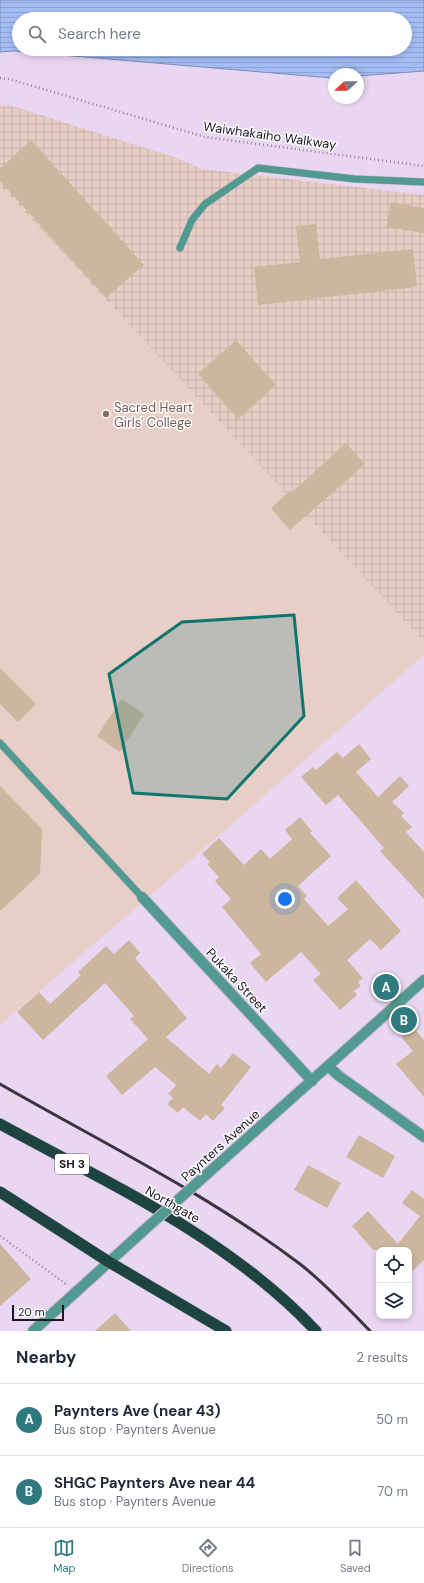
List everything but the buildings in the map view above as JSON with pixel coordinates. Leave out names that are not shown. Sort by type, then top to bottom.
[{"type":"highway","name":"Northgate","points":[[0,1124],[195,1233],[275,1293],[316,1331]]},
{"type":"highway","points":[[0,1192],[109,1262],[226,1331]]},
{"type":"street","name":"Pukaka Street","points":[[142,897],[312,1081]]},
{"type":"street","name":"Paynters Avenue","points":[[33,1331],[424,980]]},
{"type":"street","points":[[328,1066],[338,1076],[424,1137]]},
{"type":"lane","points":[[180,248],[192,220],[204,204],[258,168],[355,179],[424,182]]},
{"type":"lane","points":[[0,744],[142,897]]},
{"type":"path","name":"Waiwhakaiho Walkway","points":[[0,78],[16,81],[205,137],[424,166]]},
{"type":"path","points":[[0,1236],[76,1291]]},
{"type":"highlighted area","points":[[294,615],[304,716],[227,799],[133,793],[109,674],[182,622]]},
{"type":"shaded area","points":[[9,105],[174,157],[202,169],[424,195],[424,642],[0,186],[0,106]]},
{"type":"shaded area","name":"Sacred Heart Girls' College","points":[[0,186],[424,642],[424,655],[159,888],[0,1025]]},
{"type":"water","points":[[0,0],[424,0],[424,71],[364,76],[364,68],[328,68],[328,78],[73,56],[412,56],[412,12],[12,12],[12,51],[0,52]]},
{"type":"railway","points":[[0,1084],[153,1169],[228,1214],[264,1238],[300,1264],[345,1305],[370,1331]]},
{"type":"place","name":"Sacred Heart Girls' College","points":[[106,414]]},
{"type":"place","name":"Paynters Ave (near 43)","points":[[386,987]]},
{"type":"place","name":"SHGC Paynters Ave near 44","points":[[404,1020]]}]
